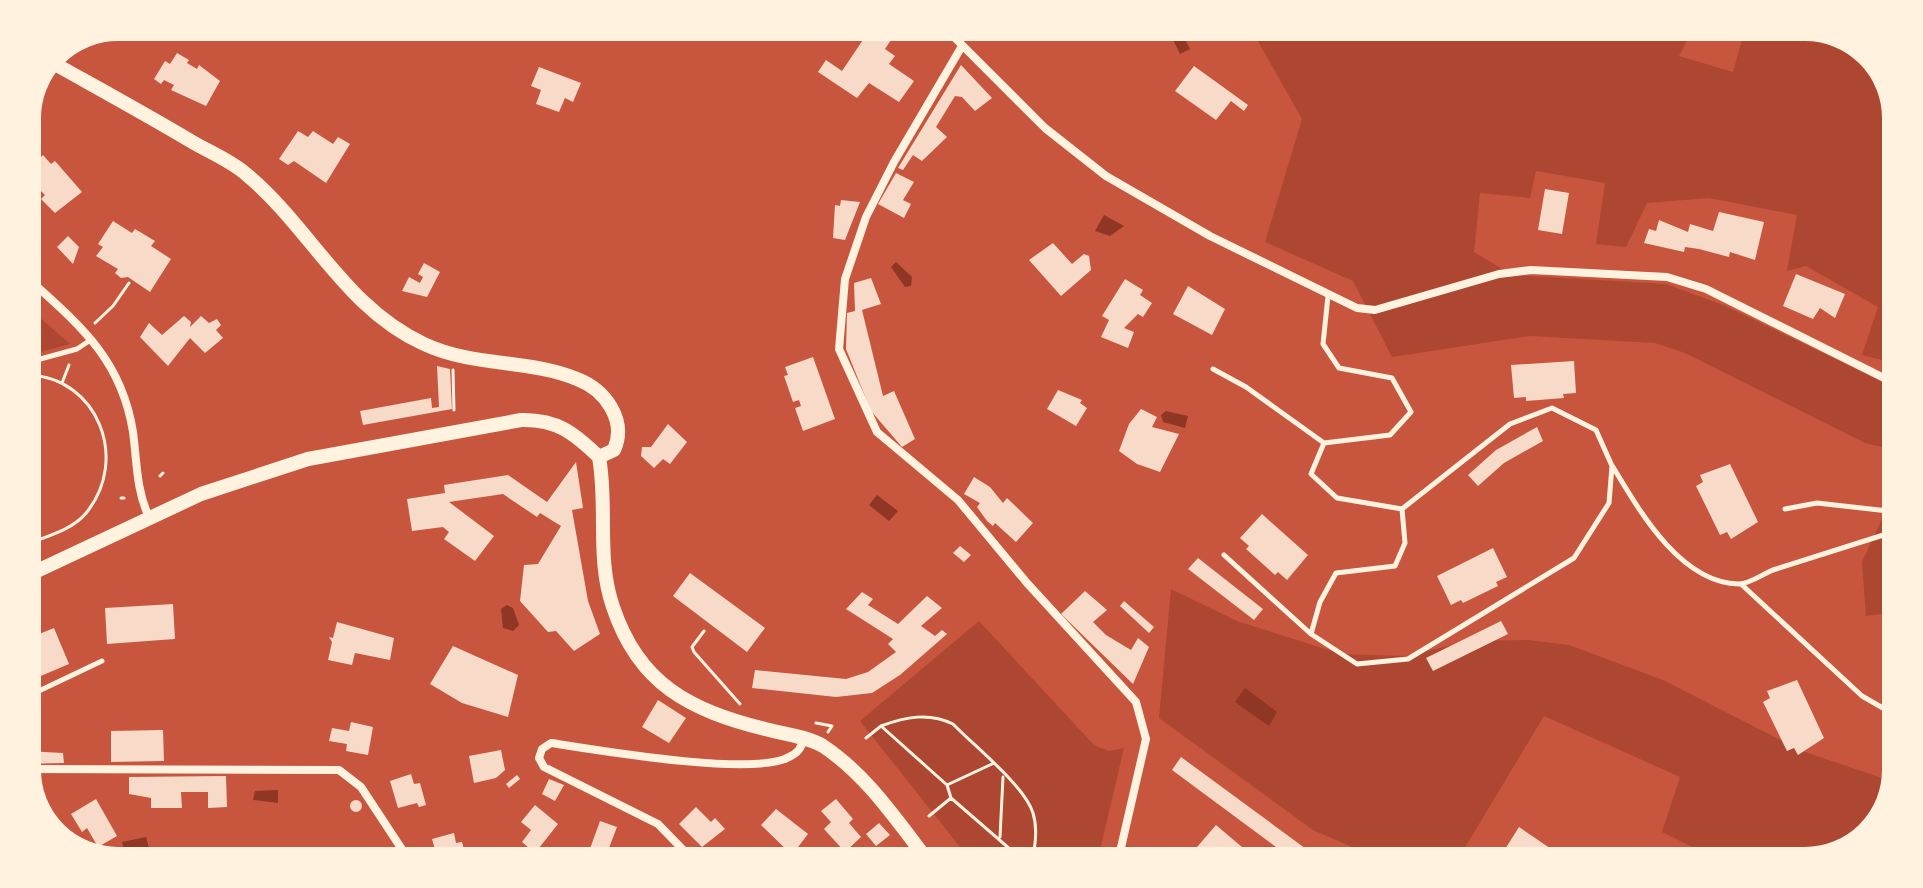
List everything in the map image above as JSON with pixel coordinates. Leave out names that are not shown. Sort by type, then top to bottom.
[{"type":"main road","points":[[56,65],[244,172],[284,209],[353,295],[396,329],[424,345],[458,357],[556,373],[579,379],[598,391],[615,414],[620,436],[614,450],[599,457]]},
{"type":"main road","points":[[36,571],[201,494],[308,459],[521,420],[556,423],[599,457],[604,480],[605,576],[618,621],[637,658],[662,686],[706,713],[821,745],[852,769],[878,796],[921,852]]},
{"type":"street","points":[[952,36],[1045,128],[1106,176],[1210,236],[1357,308],[1375,310],[1499,274],[1531,270],[1667,277],[1706,289],[1887,380]]},
{"type":"street","points":[[962,46],[894,162],[866,217],[845,279],[839,349],[877,432],[958,500],[1027,583],[1133,698],[1142,713],[1146,739],[1120,852]]},
{"type":"street","points":[[36,286],[93,339],[123,387],[133,430],[140,494],[149,517]]},
{"type":"street","points":[[685,852],[658,824],[544,767],[539,758],[542,749],[551,743],[684,761],[764,764],[787,759],[801,749],[804,739]]},
{"type":"street","points":[[36,769],[339,770],[361,787],[404,852]]},
{"type":"lane","points":[[1213,369],[1246,387],[1324,443],[1390,435],[1411,412],[1392,378],[1339,368],[1323,344],[1328,296]]},
{"type":"lane","points":[[36,360],[77,349],[93,339]]},
{"type":"lane","points":[[1324,443],[1311,474],[1337,498],[1402,509],[1510,424],[1552,408],[1596,430],[1612,466],[1644,518],[1668,548],[1708,576],[1741,584],[1862,696],[1887,710]]},
{"type":"lane","points":[[1224,555],[1311,634],[1357,664],[1408,659],[1574,558],[1609,503],[1612,466]]},
{"type":"lane","points":[[1785,509],[1817,503],[1887,511]]},
{"type":"lane","points":[[1311,634],[1320,602],[1336,573],[1395,566],[1405,543],[1402,509]]},
{"type":"lane","points":[[1741,584],[1768,572],[1887,534]]},
{"type":"lane","points":[[36,692],[102,661]]},
{"type":"path","points":[[97,321],[129,283]]},
{"type":"path","points":[[453,373],[454,410]]},
{"type":"path","points":[[36,376],[47,376],[78,394],[101,425],[107,454],[99,493],[86,514],[71,527],[36,541]]},
{"type":"path","points":[[704,631],[692,647],[694,652],[741,702],[739,705]]},
{"type":"path","points":[[866,738],[881,726],[917,716],[939,718],[953,724],[1033,811],[1036,832],[1031,852]]},
{"type":"path","points":[[881,726],[947,785],[951,798],[1017,852]]},
{"type":"path","points":[[947,785],[992,764]]},
{"type":"path","points":[[1000,837],[1003,775]]},
{"type":"path","points":[[929,816],[951,798]]},
{"type":"shaded area","points":[[1171,36],[1184,36],[1190,49],[1180,54]]},
{"type":"shaded area","points":[[1255,36],[1689,36],[1679,56],[1733,72],[1743,36],[1805,36],[1837,42],[1846,47],[1863,60],[1879,82],[1887,112],[1887,346],[1882,360],[1862,355],[1878,307],[1806,266],[1787,271],[1797,215],[1709,198],[1647,203],[1626,247],[1596,244],[1605,183],[1536,171],[1530,198],[1480,193],[1474,252],[1512,275],[1666,284],[1723,305],[1887,384],[1887,448],[1865,443],[1685,353],[1655,343],[1530,336],[1392,357],[1353,281],[1265,242],[1302,119]]},
{"type":"shaded area","points":[[1104,215],[1124,226],[1110,236],[1095,231]]},
{"type":"shaded area","points":[[896,262],[912,277],[911,286],[905,287],[891,267]]},
{"type":"shaded area","points":[[36,314],[70,344],[36,353]]},
{"type":"shaded area","points":[[1166,411],[1188,416],[1185,428],[1163,422],[1161,415]]},
{"type":"shaded area","points":[[877,495],[898,511],[889,521],[869,505]]},
{"type":"shaded area","points":[[1887,508],[1887,613],[1866,616],[1862,562]]},
{"type":"shaded area","points":[[1171,589],[1237,621],[1341,654],[1406,656],[1470,641],[1528,640],[1569,645],[1663,680],[1802,751],[1886,779],[1881,802],[1870,820],[1859,832],[1837,846],[1805,852],[1703,852],[1662,832],[1680,777],[1544,716],[1462,852],[1363,852],[1313,830],[1159,718]]},
{"type":"shaded area","points":[[507,605],[513,608],[519,625],[513,631],[503,628],[501,609]]},
{"type":"shaded area","points":[[979,621],[1094,745],[1109,751],[1124,748],[1101,846],[1097,852],[964,852],[860,721]]},
{"type":"shaded area","points":[[1245,688],[1277,712],[1269,726],[1235,702]]},
{"type":"shaded area","points":[[278,790],[278,803],[253,800],[255,791]]},
{"type":"shaded area","points":[[146,837],[149,848],[124,852],[122,842]]},
{"type":"building","points":[[866,36],[894,36],[885,49],[895,56],[889,64],[914,81],[899,102],[869,83],[857,98],[818,72],[826,60],[842,71]]},
{"type":"building","points":[[177,53],[189,60],[187,63],[197,69],[199,65],[220,81],[206,106],[171,90],[174,85],[164,80],[161,84],[154,79],[165,61],[170,64]]},
{"type":"building","points":[[961,65],[992,98],[975,111],[962,97],[955,96],[936,127],[947,137],[922,161],[913,155],[903,170],[898,168]]},
{"type":"building","points":[[1194,66],[1248,105],[1244,111],[1231,101],[1216,120],[1175,91]]},
{"type":"building","points":[[539,67],[581,83],[573,102],[565,98],[559,112],[536,104],[541,90],[531,86]]},
{"type":"building","points":[[298,131],[308,137],[313,131],[333,144],[338,137],[350,144],[326,183],[294,161],[288,165],[279,159]]},
{"type":"building","points":[[43,155],[51,164],[55,161],[82,192],[55,213],[41,199],[45,195],[36,186],[36,162]]},
{"type":"building","points":[[896,173],[914,182],[903,200],[911,204],[904,218],[878,204]]},
{"type":"building","points":[[1545,189],[1569,193],[1562,234],[1538,230]]},
{"type":"building","points":[[841,200],[860,202],[845,240],[833,238],[835,205],[840,206]]},
{"type":"building","points":[[1719,212],[1764,222],[1755,260],[1730,252],[1729,257],[1699,249],[1685,247],[1684,252],[1644,243],[1649,229],[1656,231],[1659,220],[1688,232],[1690,224],[1713,231]]},
{"type":"building","points":[[113,221],[132,233],[135,229],[155,241],[151,246],[171,259],[150,292],[128,277],[121,278],[115,273],[118,269],[96,256],[103,247],[98,244]]},
{"type":"building","points":[[68,236],[79,247],[73,264],[57,247]]},
{"type":"building","points":[[1053,243],[1072,264],[1084,254],[1089,256],[1091,270],[1061,296],[1029,260]]},
{"type":"building","points":[[424,263],[440,272],[427,297],[402,291],[409,277],[420,283],[423,277],[418,274]]},
{"type":"building","points":[[1796,274],[1845,294],[1835,318],[1820,308],[1813,319],[1783,306]]},
{"type":"building","points":[[871,278],[881,304],[862,310],[883,396],[894,391],[915,439],[902,447],[871,411],[846,349],[847,313],[855,311],[854,283]]},
{"type":"building","points":[[1125,279],[1143,290],[1140,295],[1152,303],[1143,317],[1138,314],[1124,328],[1134,332],[1128,348],[1101,337],[1109,320],[1102,316]]},
{"type":"building","points":[[1188,286],[1225,309],[1212,335],[1173,314]]},
{"type":"building","points":[[184,316],[191,322],[190,327],[201,316],[209,323],[217,319],[221,325],[216,330],[223,338],[205,353],[190,338],[168,366],[140,337],[149,323],[162,335]]},
{"type":"building","points":[[813,357],[835,419],[803,431],[795,408],[801,406],[799,400],[793,402],[784,376],[788,375],[785,367]]},
{"type":"building","points":[[1574,361],[1576,393],[1563,394],[1564,398],[1526,401],[1526,397],[1514,398],[1511,365]]},
{"type":"building","points":[[437,366],[450,369],[452,409],[363,425],[360,411],[431,398],[432,408],[439,407]]},
{"type":"building","points":[[1058,390],[1082,400],[1080,403],[1087,408],[1076,426],[1047,409]]},
{"type":"building","points":[[1141,409],[1157,417],[1152,427],[1179,434],[1160,472],[1137,464],[1119,451],[1129,424]]},
{"type":"building","points":[[668,424],[687,442],[670,464],[663,459],[654,468],[641,456],[642,447],[651,447]]},
{"type":"building","points":[[1537,427],[1543,441],[1504,463],[1478,486],[1468,475],[1496,450]]},
{"type":"building","points":[[576,462],[583,508],[572,510],[588,601],[600,634],[574,651],[556,631],[548,632],[520,601],[524,565],[538,564],[561,526],[540,513],[537,517],[503,494],[449,502],[494,536],[475,561],[444,539],[449,532],[443,527],[412,531],[407,499],[445,493],[444,485],[508,475],[547,502]]},
{"type":"building","points":[[1730,464],[1758,522],[1731,539],[1727,532],[1720,535],[1696,486],[1703,482],[1700,475]]},
{"type":"building","points":[[974,477],[990,487],[1003,503],[1007,498],[1033,523],[1016,542],[995,523],[993,526],[987,521],[977,507],[980,503],[964,494]]},
{"type":"building","points":[[1262,514],[1308,555],[1287,580],[1278,572],[1275,575],[1246,549],[1249,546],[1240,538]]},
{"type":"building","points":[[960,546],[971,555],[964,562],[953,553]]},
{"type":"building","points":[[1493,548],[1507,577],[1496,582],[1498,586],[1463,603],[1461,600],[1451,605],[1437,576]]},
{"type":"building","points":[[1198,558],[1263,609],[1254,620],[1188,569]]},
{"type":"building","points":[[690,573],[765,628],[747,652],[673,596]]},
{"type":"building","points":[[1085,591],[1107,610],[1093,622],[1106,635],[1131,650],[1138,638],[1149,647],[1133,684],[1061,614]]},
{"type":"building","points":[[862,592],[873,599],[868,605],[898,624],[927,596],[942,608],[921,626],[935,636],[942,630],[947,634],[900,675],[872,693],[836,697],[752,688],[755,670],[846,679],[868,672],[896,652],[888,644],[893,639],[846,609]]},
{"type":"building","points":[[1124,601],[1154,627],[1149,633],[1120,606]]},
{"type":"building","points":[[173,604],[175,639],[107,644],[105,608]]},
{"type":"building","points":[[1501,621],[1508,634],[1433,671],[1426,658]]},
{"type":"building","points":[[337,622],[394,638],[390,660],[355,653],[352,665],[328,660],[332,642],[329,637],[333,638]]},
{"type":"building","points":[[54,628],[69,664],[36,678],[36,635]]},
{"type":"building","points":[[453,646],[518,675],[508,717],[462,703],[430,684]]},
{"type":"building","points":[[1797,680],[1824,738],[1798,755],[1794,748],[1787,751],[1763,702],[1770,698],[1767,691]]},
{"type":"building","points":[[658,700],[686,718],[669,743],[642,727]]},
{"type":"building","points":[[351,722],[373,727],[368,755],[346,751],[347,744],[329,741],[332,728],[349,731]]},
{"type":"building","points":[[163,730],[164,761],[111,762],[111,731]]},
{"type":"building","points":[[501,750],[505,770],[496,778],[474,783],[469,756]]},
{"type":"building","points":[[36,752],[63,753],[64,763],[36,764]]},
{"type":"building","points":[[1181,757],[1310,852],[1283,852],[1172,770]]},
{"type":"building","points":[[411,774],[414,784],[420,783],[426,805],[419,807],[417,803],[398,808],[390,781]]},
{"type":"building","points":[[517,775],[520,779],[509,788],[506,784]]},
{"type":"building","points":[[226,776],[227,807],[208,808],[208,792],[181,792],[182,808],[151,808],[151,798],[129,794],[129,777]]},
{"type":"building","points":[[549,779],[564,785],[555,801],[542,794]]},
{"type":"building","points":[[96,799],[117,836],[98,847],[87,828],[82,832],[71,814]]},
{"type":"building","points":[[836,799],[853,819],[849,823],[861,837],[845,852],[824,829],[831,822],[821,811]]},
{"type":"building","points":[[351,801],[361,801],[361,811],[351,811]]},
{"type":"building","points":[[535,805],[558,824],[534,852],[522,842],[531,830],[521,822]]},
{"type":"building","points":[[696,807],[711,822],[715,818],[725,829],[702,847],[679,824]]},
{"type":"building","points":[[776,809],[808,834],[794,852],[789,852],[761,825]]},
{"type":"building","points":[[600,821],[617,827],[607,852],[589,852]]},
{"type":"building","points":[[879,823],[890,835],[876,846],[866,834]]},
{"type":"building","points":[[1216,825],[1248,852],[1193,852]]},
{"type":"building","points":[[1519,827],[1556,852],[1503,852]]},
{"type":"building","points":[[454,833],[456,843],[462,842],[465,852],[436,852],[432,839]]}]
